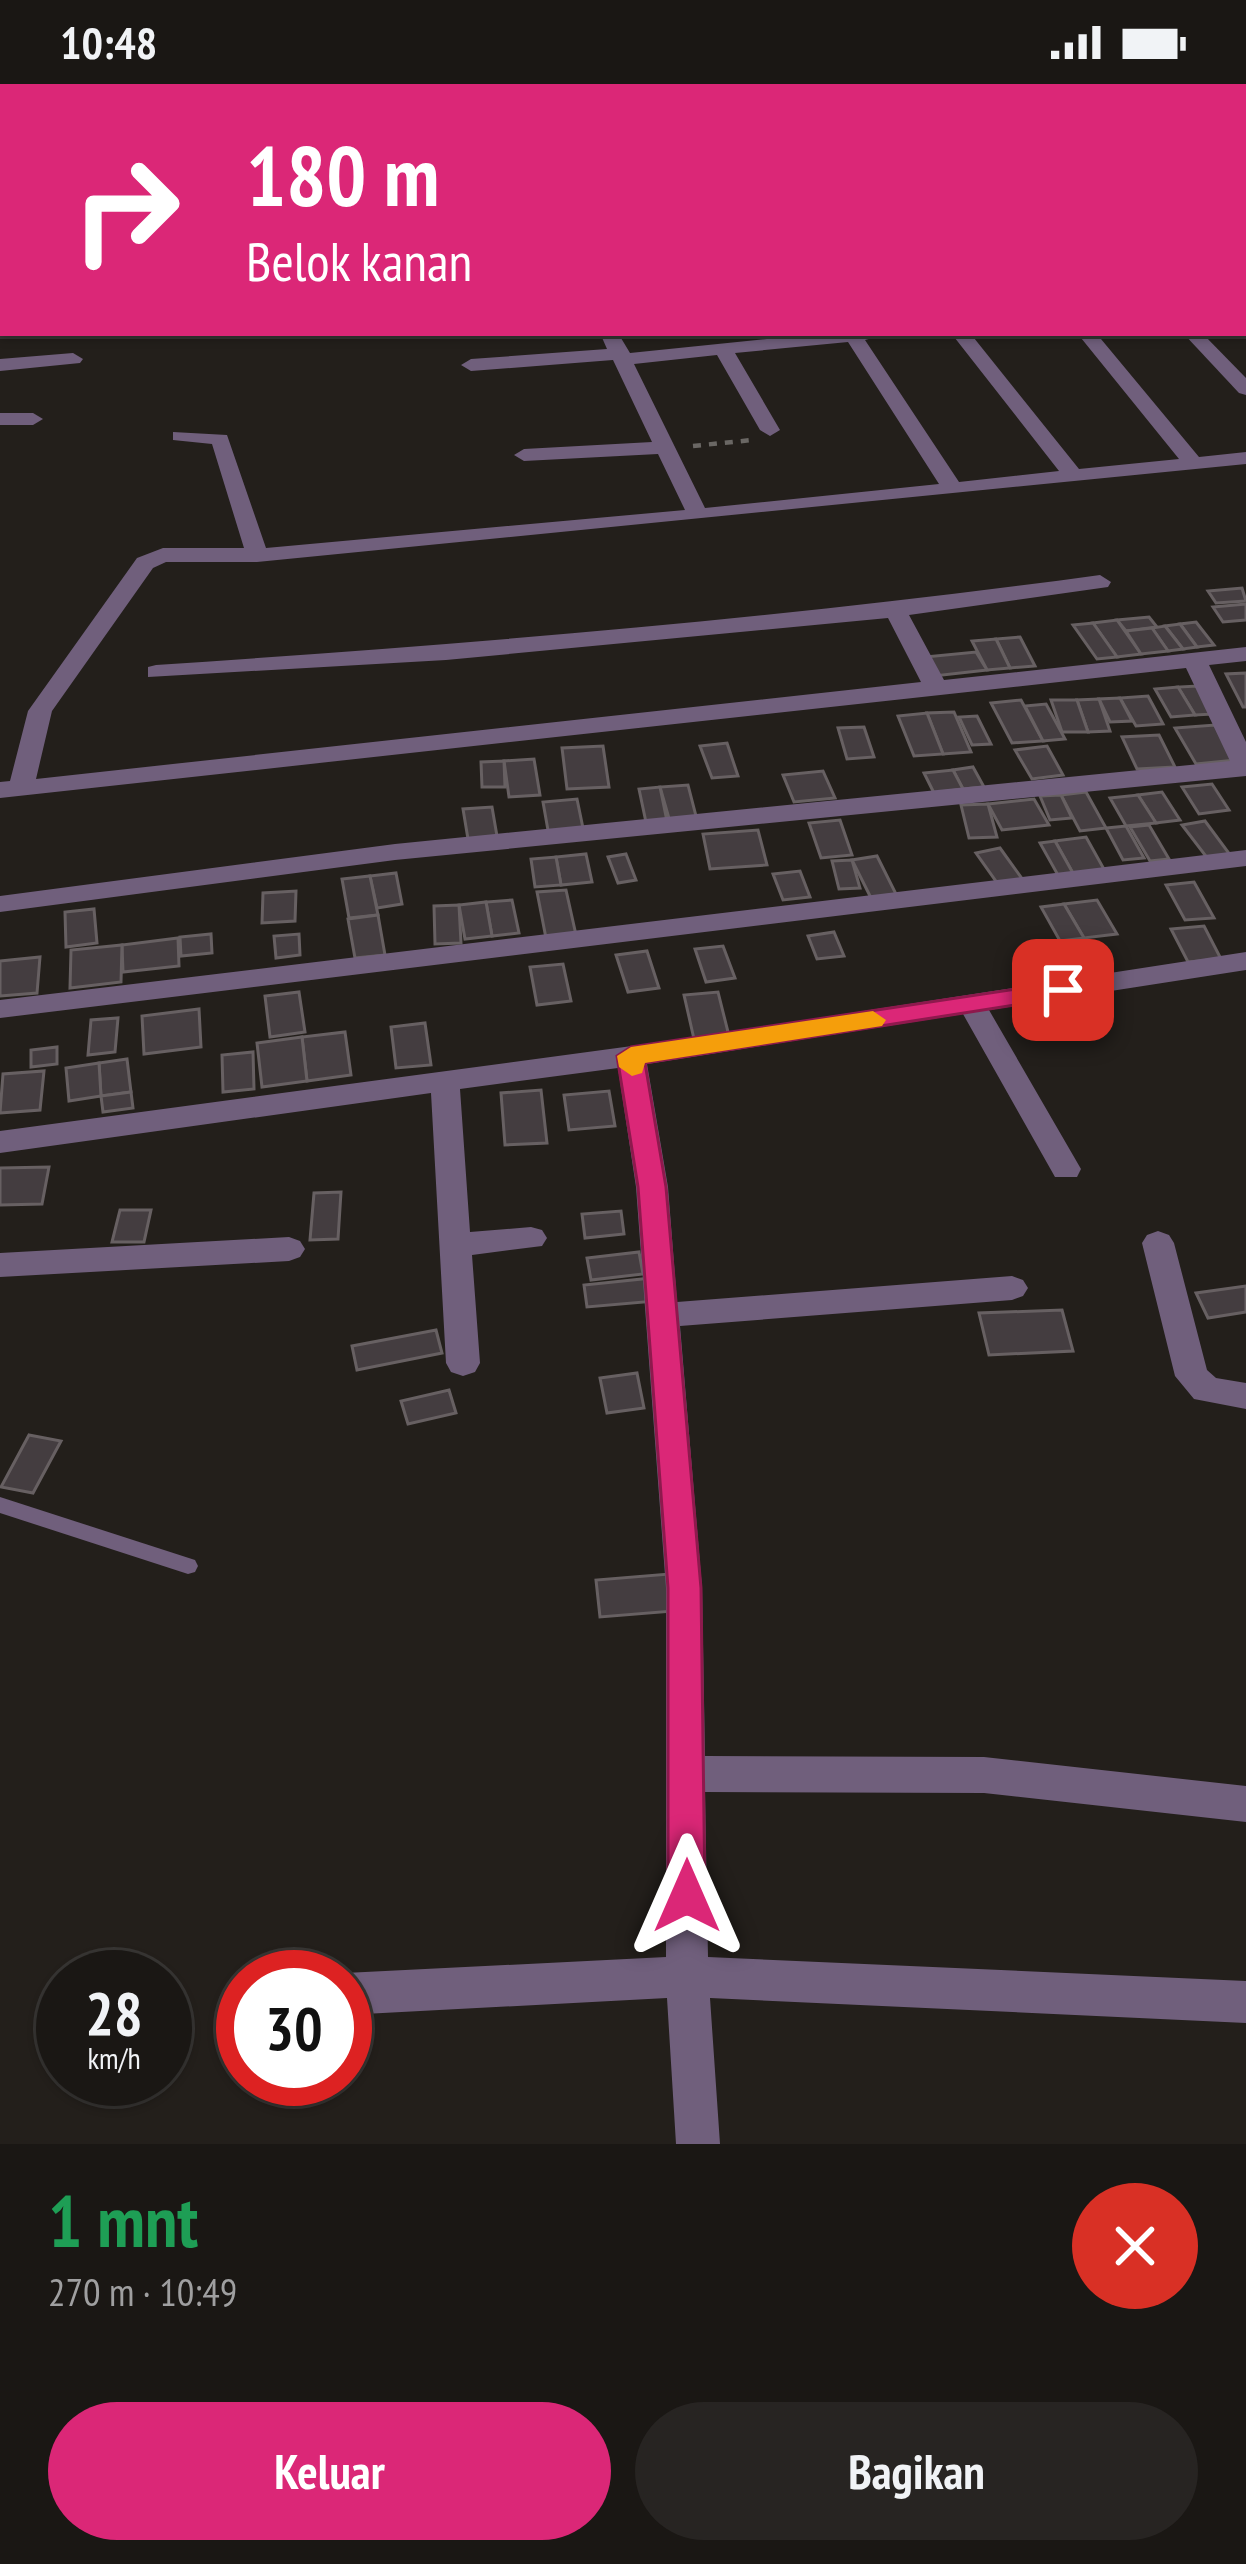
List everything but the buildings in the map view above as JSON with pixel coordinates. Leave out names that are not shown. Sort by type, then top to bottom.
[{"type":"street","points":[[610,336],[698,515]]},
{"type":"street","points":[[471,365],[853,336],[951,486]]},
{"type":"street","points":[[961,336],[1072,474]]},
{"type":"street","points":[[1088,336],[1193,462]]},
{"type":"street","points":[[1195,336],[1246,389]]},
{"type":"street","points":[[724,349],[770,430]]},
{"type":"street","points":[[0,364],[73,359]]},
{"type":"street","points":[[0,419],[33,419]]},
{"type":"street","points":[[180,436],[220,439],[257,555]]},
{"type":"street","points":[[524,455],[667,447]]},
{"type":"street","points":[[1246,458],[257,555],[163,555],[145,563],[40,711],[11,789],[1246,654]]},
{"type":"street","points":[[156,672],[446,652],[895,610],[1100,583]]},
{"type":"street","points":[[895,610],[937,690]]},
{"type":"street","points":[[0,904],[395,852],[1246,767],[1195,661]]},
{"type":"street","points":[[0,1010],[1246,858]]},
{"type":"street","points":[[0,1142],[631,1056],[1246,961]]},
{"type":"street","points":[[971,1004],[1066,1168]]},
{"type":"street","points":[[631,1056],[652,1187],[684,1588],[687,1976],[698,2144]]},
{"type":"street","points":[[445,1081],[463,1363]]},
{"type":"street","points":[[455,1245],[531,1238]]},
{"type":"street","points":[[1158,1244],[1192,1376],[1206,1390],[1246,1396]]},
{"type":"street","points":[[0,1265],[289,1249]]},
{"type":"street","points":[[662,1315],[1012,1288]]},
{"type":"street","points":[[686,1774],[930,1772],[1088,1783],[1152,1799],[1246,1804]]},
{"type":"street","points":[[372,1993],[687,1976],[1246,2002]]},
{"type":"lane","points":[[0,1505],[188,1566]]},
{"type":"path","points":[[667,447],[734,443],[762,437],[770,430]]},
{"type":"slow traffic","points":[[632,1067],[631,1056],[873,1020]]},
{"type":"route","points":[[687,1896],[684,1588],[652,1187],[631,1056],[1063,990]]}]
